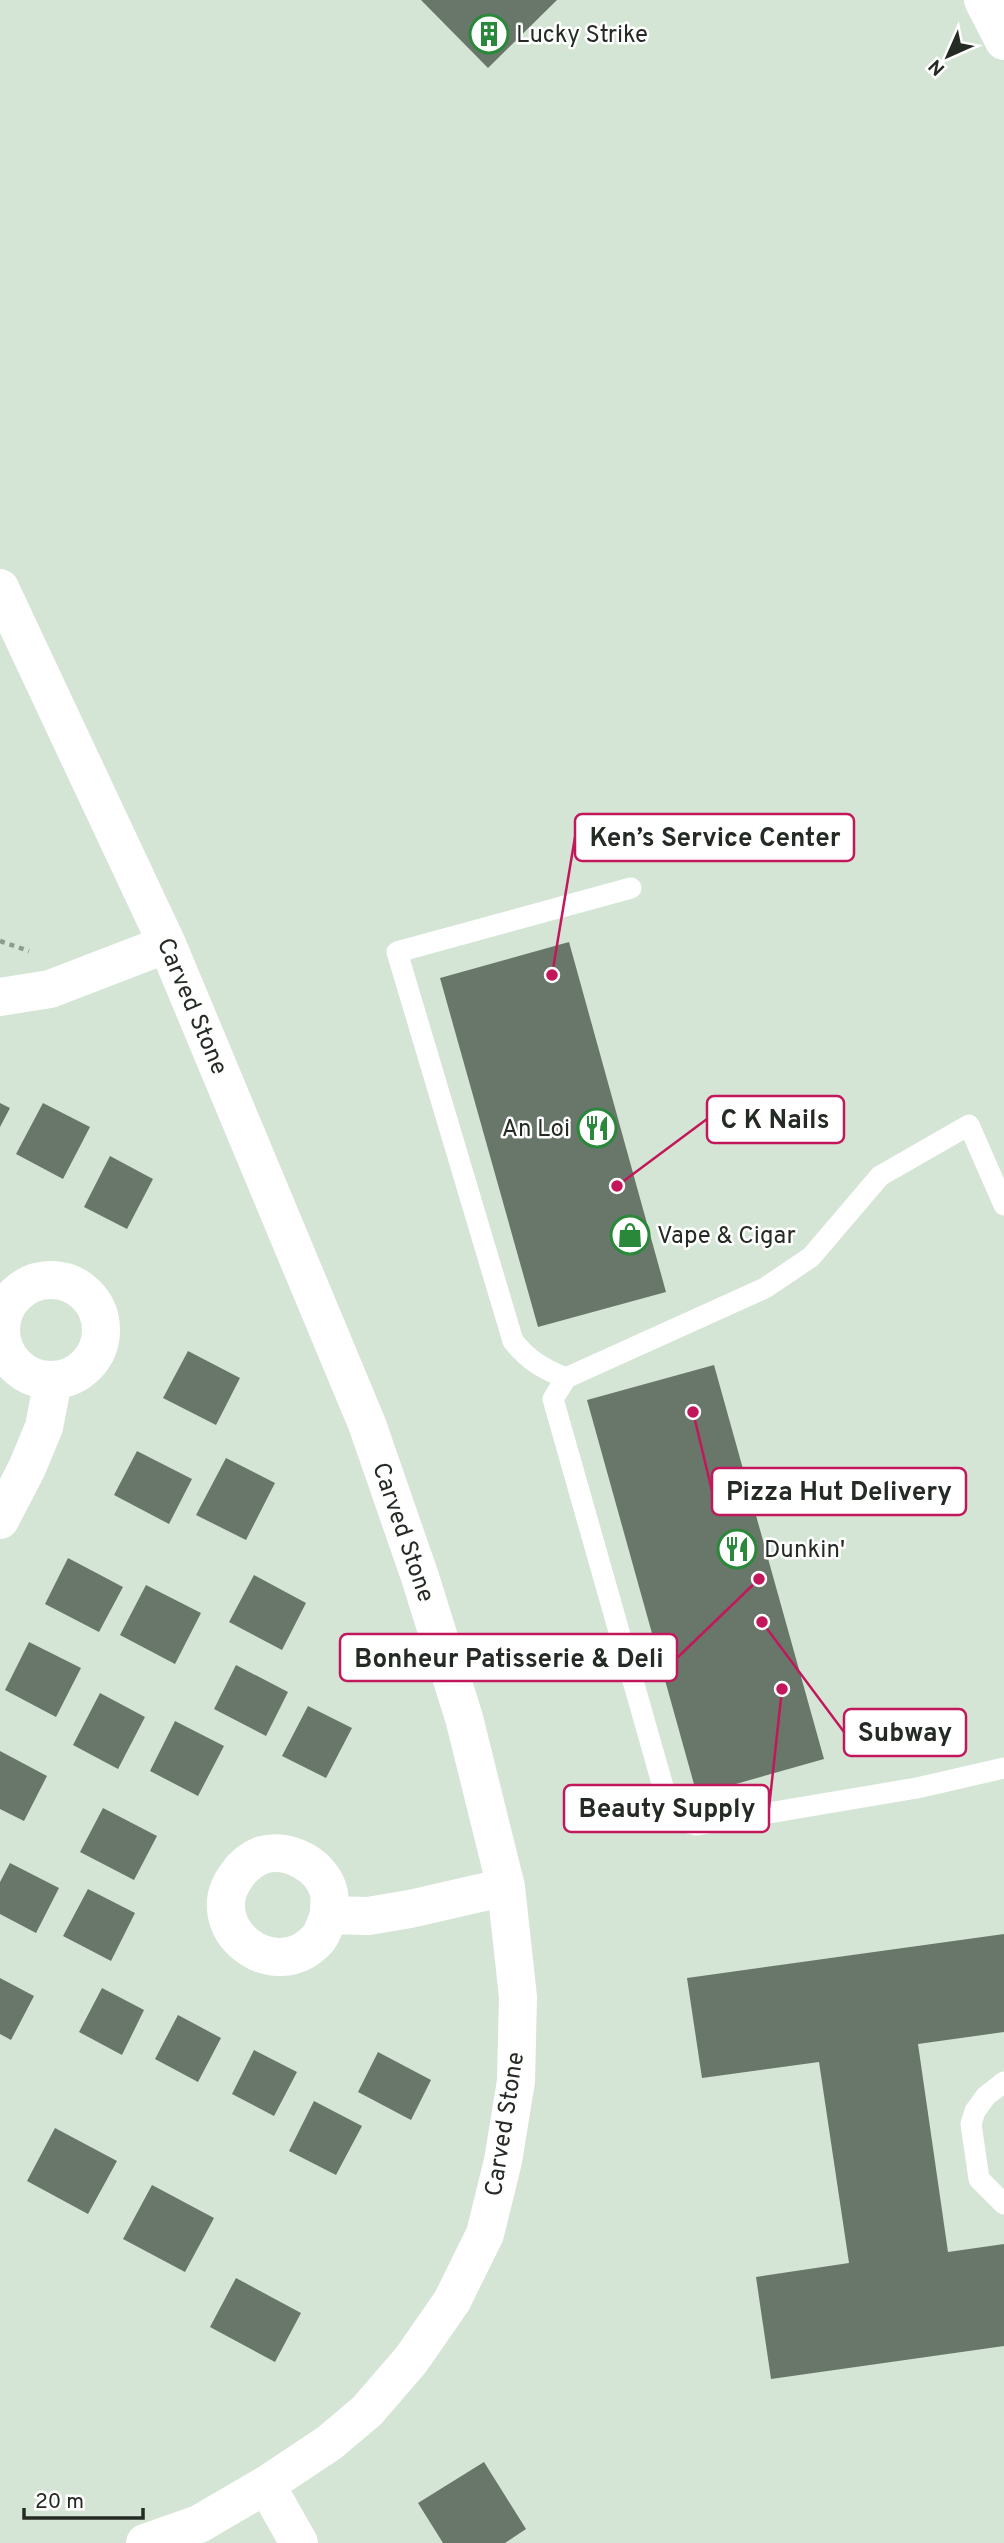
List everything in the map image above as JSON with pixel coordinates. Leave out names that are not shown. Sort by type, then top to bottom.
[{"type":"street","points":[[983,0],[1004,41]]},
{"type":"street","name":"Carved Stone","points":[[0,588],[167,944],[367,1424],[420,1577],[464,1718],[506,1887],[518,1997],[516,2081],[503,2161],[485,2234],[452,2301],[393,2381],[367,2411],[329,2443],[266,2486],[198,2524],[145,2543]]},
{"type":"street","points":[[0,997],[50,989],[167,944]]},
{"type":"street","points":[[0,1520],[27,1468],[44,1427],[53,1381]]},
{"type":"street","points":[[329,1915],[368,1916],[506,1887]]},
{"type":"street","points":[[266,2486],[299,2543]]},
{"type":"lane","points":[[566,1378],[533,1362],[513,1340],[397,952],[631,888]]},
{"type":"lane","points":[[1004,1205],[969,1125],[880,1175],[811,1257],[765,1288],[566,1378],[553,1399],[666,1797],[677,1820],[697,1825],[917,1788],[1004,1768]]},
{"type":"lane","points":[[1004,2082],[986,2096],[975,2110],[971,2124],[979,2179],[1004,2204]]},
{"type":"building","name":"Lucky Strike","points":[[421,0],[557,0],[488,68]]},
{"type":"building","points":[[569,942],[666,1292],[538,1327],[440,978]]},
{"type":"building","points":[[0,1103],[10,1108],[0,1127]]},
{"type":"building","points":[[43,1103],[90,1127],[63,1179],[16,1154]]},
{"type":"building","points":[[110,1156],[153,1179],[127,1229],[84,1207]]},
{"type":"building","points":[[188,1351],[240,1378],[216,1425],[163,1398]]},
{"type":"building","points":[[714,1365],[824,1759],[697,1795],[587,1400]]},
{"type":"building","points":[[137,1451],[192,1479],[169,1524],[114,1495]]},
{"type":"building","points":[[226,1458],[275,1483],[246,1540],[196,1515]]},
{"type":"building","points":[[68,1558],[123,1587],[99,1632],[45,1604]]},
{"type":"building","points":[[254,1575],[306,1603],[282,1650],[229,1622]]},
{"type":"building","points":[[146,1585],[201,1613],[175,1664],[120,1635]]},
{"type":"building","points":[[29,1642],[81,1668],[56,1717],[5,1690]]},
{"type":"building","points":[[236,1665],[288,1692],[266,1736],[214,1709]]},
{"type":"building","points":[[100,1693],[145,1717],[118,1769],[73,1745]]},
{"type":"building","points":[[308,1706],[352,1728],[326,1778],[282,1756]]},
{"type":"building","points":[[175,1721],[224,1746],[198,1796],[150,1771]]},
{"type":"building","points":[[0,1751],[47,1776],[24,1821],[0,1809]]},
{"type":"building","points":[[103,1808],[157,1836],[134,1880],[80,1852]]},
{"type":"building","points":[[10,1863],[59,1888],[36,1933],[0,1914],[0,1882]]},
{"type":"building","points":[[88,1889],[135,1913],[111,1961],[63,1936]]},
{"type":"building","points":[[1004,1934],[1004,2032],[918,2044],[948,2252],[1004,2244],[1004,2346],[771,2379],[756,2277],[849,2263],[819,2062],[702,2078],[687,1978]]},
{"type":"building","points":[[0,1978],[34,1996],[11,2040],[0,2034]]},
{"type":"building","points":[[102,1988],[144,2010],[122,2055],[79,2032]]},
{"type":"building","points":[[178,2015],[221,2038],[198,2082],[155,2059]]},
{"type":"building","points":[[254,2050],[297,2072],[274,2116],[232,2094]]},
{"type":"building","points":[[378,2052],[431,2080],[411,2120],[358,2092]]},
{"type":"building","points":[[314,2101],[362,2126],[336,2175],[289,2151]]},
{"type":"building","points":[[55,2128],[117,2161],[88,2214],[27,2181]]},
{"type":"building","points":[[152,2185],[214,2218],[185,2272],[123,2239]]},
{"type":"building","points":[[236,2278],[301,2313],[275,2362],[210,2327]]},
{"type":"building","points":[[484,2462],[526,2529],[505,2543],[443,2543],[418,2503]]},
{"type":"place","name":"Lucky Strike","points":[[489,34]]},
{"type":"place","name":"Ken’s Service Center","points":[[552,975]]},
{"type":"place","name":"An Loi","points":[[597,1128]]},
{"type":"place","name":"C K Nails","points":[[617,1186]]},
{"type":"place","name":"Vape & Cigar","points":[[630,1235]]},
{"type":"place","name":"Pizza Hut Delivery","points":[[693,1412]]},
{"type":"place","name":"Dunkin'","points":[[737,1549]]},
{"type":"place","name":"Bonheur Patisserie & Deli","points":[[759,1579]]},
{"type":"place","name":"Subway","points":[[762,1622]]},
{"type":"place","name":"Beauty Supply","points":[[782,1689]]}]
